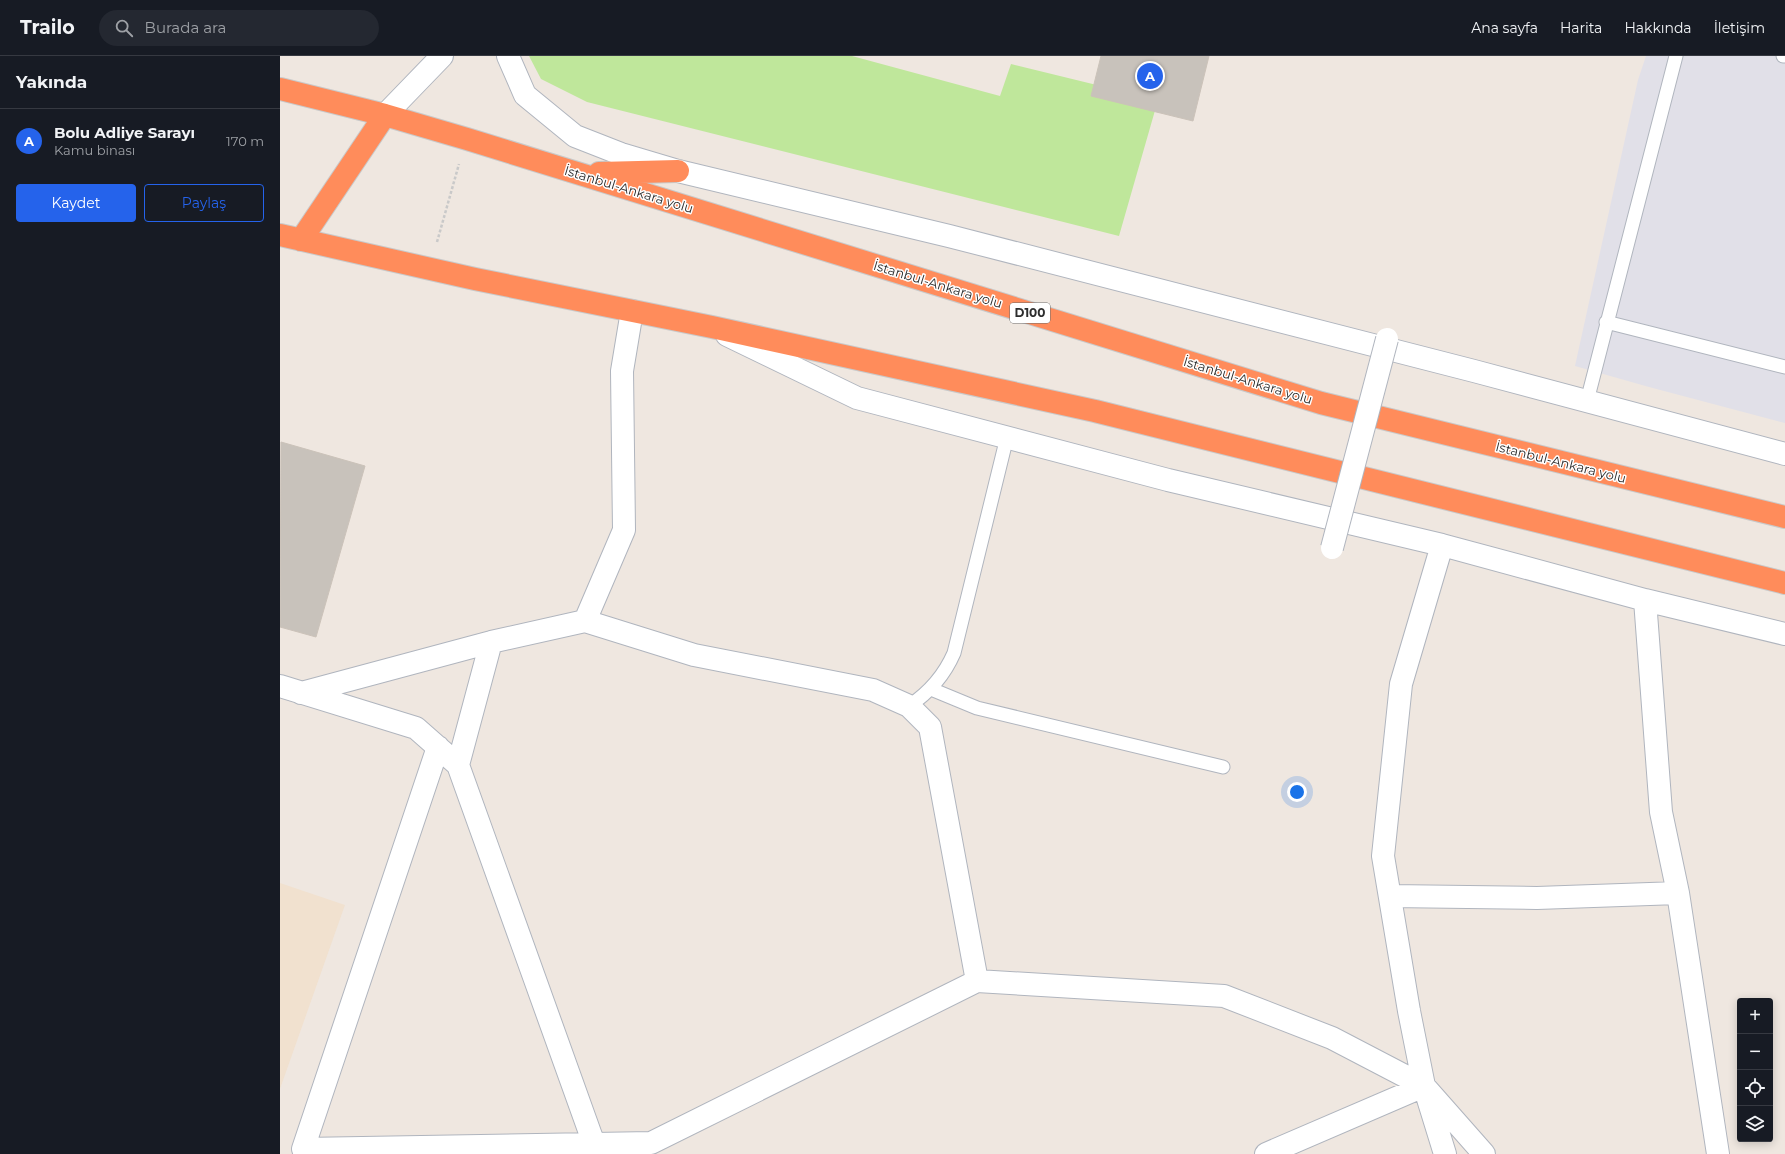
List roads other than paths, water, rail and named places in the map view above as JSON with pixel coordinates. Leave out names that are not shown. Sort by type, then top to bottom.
[{"type":"highway","name":"İstanbul-Ankara yolu","points":[[280,89],[385,115],[1321,403],[1785,517]]},
{"type":"highway","points":[[301,240],[385,115]]},
{"type":"highway","points":[[580,174],[678,171]]},
{"type":"highway","points":[[280,235],[475,279],[712,327],[1095,411],[1785,583]]},
{"type":"street","points":[[385,115],[442,56]]},
{"type":"street","points":[[508,56],[525,95],[575,136],[621,154],[678,171],[949,236],[1785,454]]},
{"type":"street","points":[[585,622],[624,530],[622,372],[632,311]]},
{"type":"street","points":[[712,327],[858,398],[1168,480],[1442,545],[1645,600],[1785,634]]},
{"type":"street","points":[[1332,548],[1387,339]]},
{"type":"street","points":[[1442,545],[1401,684],[1383,856],[1408,1011],[1424,1086],[1445,1154]]},
{"type":"street","points":[[1645,600],[1661,812],[1678,893],[1718,1154]]},
{"type":"street","points":[[301,693],[491,642],[585,622],[694,655],[873,690],[909,706],[930,727],[977,981]]},
{"type":"street","points":[[458,765],[491,642]]},
{"type":"street","points":[[280,686],[416,728],[458,765],[594,1144]]},
{"type":"street","points":[[438,747],[302,1151],[594,1144],[654,1148],[977,981],[1224,996],[1332,1038],[1424,1086],[1484,1154]]},
{"type":"street","points":[[1390,896],[1537,898],[1678,893]]},
{"type":"street","points":[[1266,1154],[1424,1086]]},
{"type":"lane","points":[[1586,401],[1676,56]]},
{"type":"lane","points":[[1606,322],[1785,367]]},
{"type":"lane","points":[[909,706],[931,689],[945,672],[954,653],[1007,437]]},
{"type":"lane","points":[[931,689],[977,708],[1223,767]]},
{"type":"place","name":"Bolu Adliye Sarayı","points":[[1150,76]]}]
